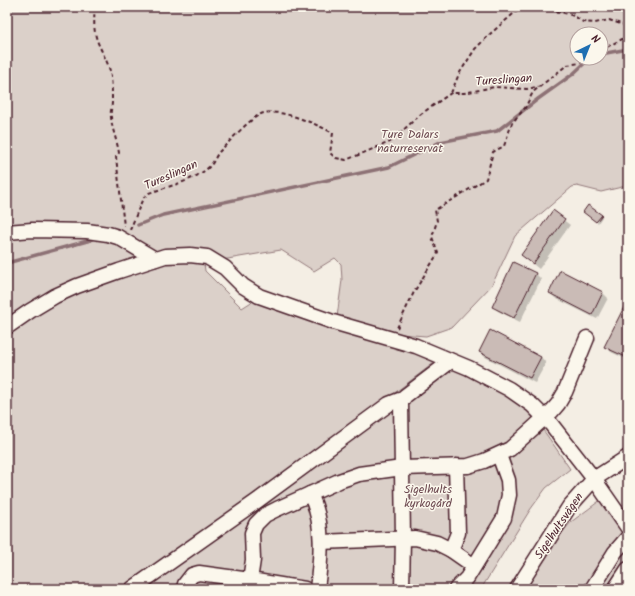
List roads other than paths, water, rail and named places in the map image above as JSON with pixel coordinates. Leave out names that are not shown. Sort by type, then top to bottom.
[{"type":"street","points":[[7,232],[32,230],[108,234],[126,242],[155,259]]},
{"type":"street","points":[[7,327],[55,296],[155,259],[165,256],[190,255],[207,257],[225,268],[243,286],[259,296],[333,322],[416,346],[469,368],[509,389],[532,405],[545,417],[594,479],[628,528]]},
{"type":"street","points":[[249,584],[253,560],[252,533],[256,524],[265,515],[339,481],[359,474],[402,468],[468,466],[484,461],[510,449],[558,404],[565,392],[588,338]]},
{"type":"street","points":[[132,589],[257,501],[389,404],[402,399],[447,364],[449,360]]},
{"type":"street","points":[[402,399],[404,538],[402,589]]},
{"type":"street","points":[[456,589],[467,578],[504,518],[507,506],[508,480],[499,454]]},
{"type":"street","name":"Sigelhultsvägen","points":[[517,589],[568,507],[594,479],[628,457]]},
{"type":"street","points":[[451,550],[458,533],[456,466]]},
{"type":"street","points":[[310,494],[317,510],[321,542],[317,589]]},
{"type":"street","points":[[592,589],[615,552],[628,537]]},
{"type":"street","points":[[321,542],[404,538],[428,540],[438,543],[451,550],[474,566]]},
{"type":"street","points":[[615,589],[628,569]]},
{"type":"street","points":[[184,589],[185,584],[192,575],[199,573],[249,584],[305,589]]},
{"type":"waterway","points":[[609,53],[628,49]]},
{"type":"waterway","points":[[138,225],[163,215],[389,167],[440,142],[497,131],[582,66]]},
{"type":"waterway","points":[[7,263],[91,240]]},
{"type":"park label","name":"Ture Dalars naturreservat","points":[[410,141]]},
{"type":"park label","name":"Sigelhults kyrkogård","points":[[428,496]]}]
